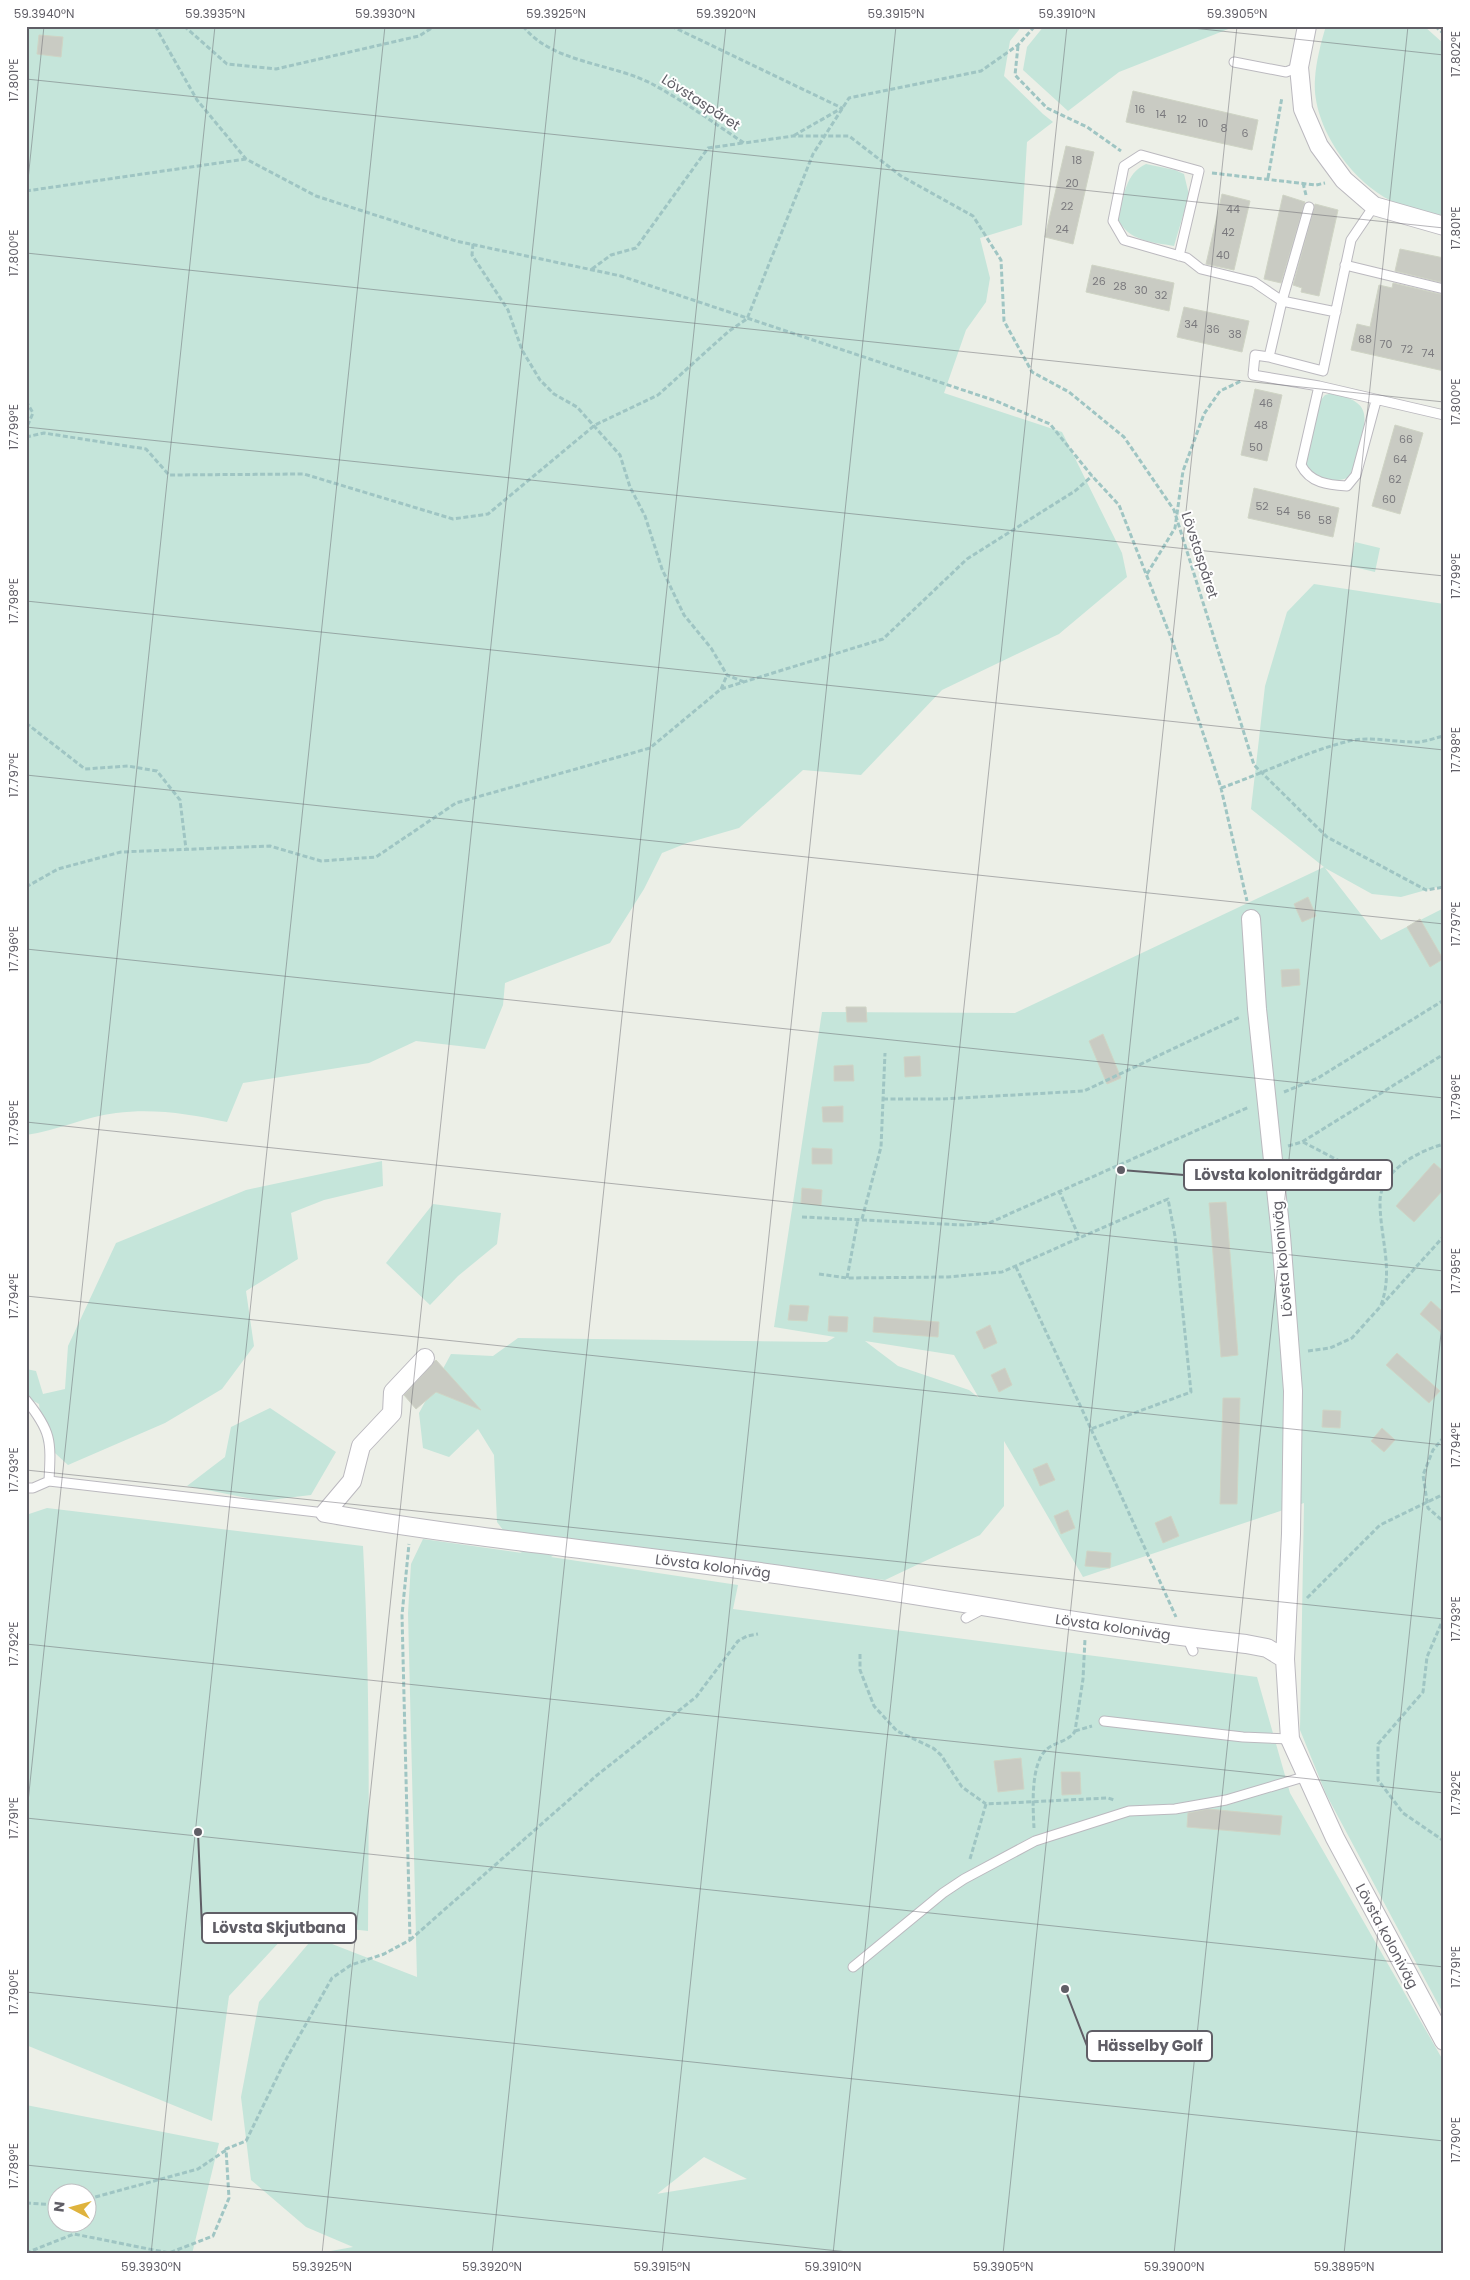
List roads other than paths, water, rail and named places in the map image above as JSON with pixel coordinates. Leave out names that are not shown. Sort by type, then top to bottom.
[{"type":"street","points":[[1307,26],[1293,70],[1303,109],[1319,146],[1344,180],[1374,206],[1444,226]]},
{"type":"street","name":"Lövsta koloniväg","points":[[1251,919],[1257,1009],[1273,1150],[1290,1354],[1292,1410],[1291,1534],[1286,1660],[1290,1739],[1335,1838],[1444,2041]]},
{"type":"street","points":[[325,1513],[352,1481],[361,1446],[392,1413],[393,1392],[425,1358]]},
{"type":"street","name":"Lövsta koloniväg","points":[[325,1513],[411,1528],[761,1572],[1086,1624],[1190,1644],[1267,1648],[1286,1660]]},
{"type":"lane","points":[[1234,62],[1293,70]]},
{"type":"lane","points":[[1179,256],[1199,170],[1141,155],[1124,166],[1113,220],[1124,240],[1179,256],[1187,258],[1200,269],[1254,282],[1282,301],[1336,312]]},
{"type":"lane","points":[[1374,206],[1351,240],[1323,371],[1255,355],[1253,375],[1319,386],[1376,401],[1444,415]]},
{"type":"lane","points":[[1269,357],[1282,301],[1309,207]]},
{"type":"lane","points":[[1345,265],[1444,289]]},
{"type":"lane","points":[[1319,386],[1301,465],[1305,474],[1330,485],[1347,486],[1356,475],[1376,401]]},
{"type":"lane","points":[[26,1400],[48,1431],[51,1448],[49,1481]]},
{"type":"lane","points":[[26,1488],[33,1488],[49,1481],[325,1513]]},
{"type":"lane","points":[[966,1618],[986,1608]]},
{"type":"lane","points":[[1104,1721],[1243,1737],[1290,1739]]},
{"type":"lane","points":[[853,1967],[943,1893],[964,1879],[1035,1841],[1130,1811],[1175,1809],[1226,1800],[1307,1776]]},
{"type":"place","name":"Lövsta koloniträdgårdar","points":[[1121,1170]]},
{"type":"place","name":"Lövsta Skjutbana","points":[[198,1832]]},
{"type":"place","name":"Hässelby Golf","points":[[1065,1989]]}]
